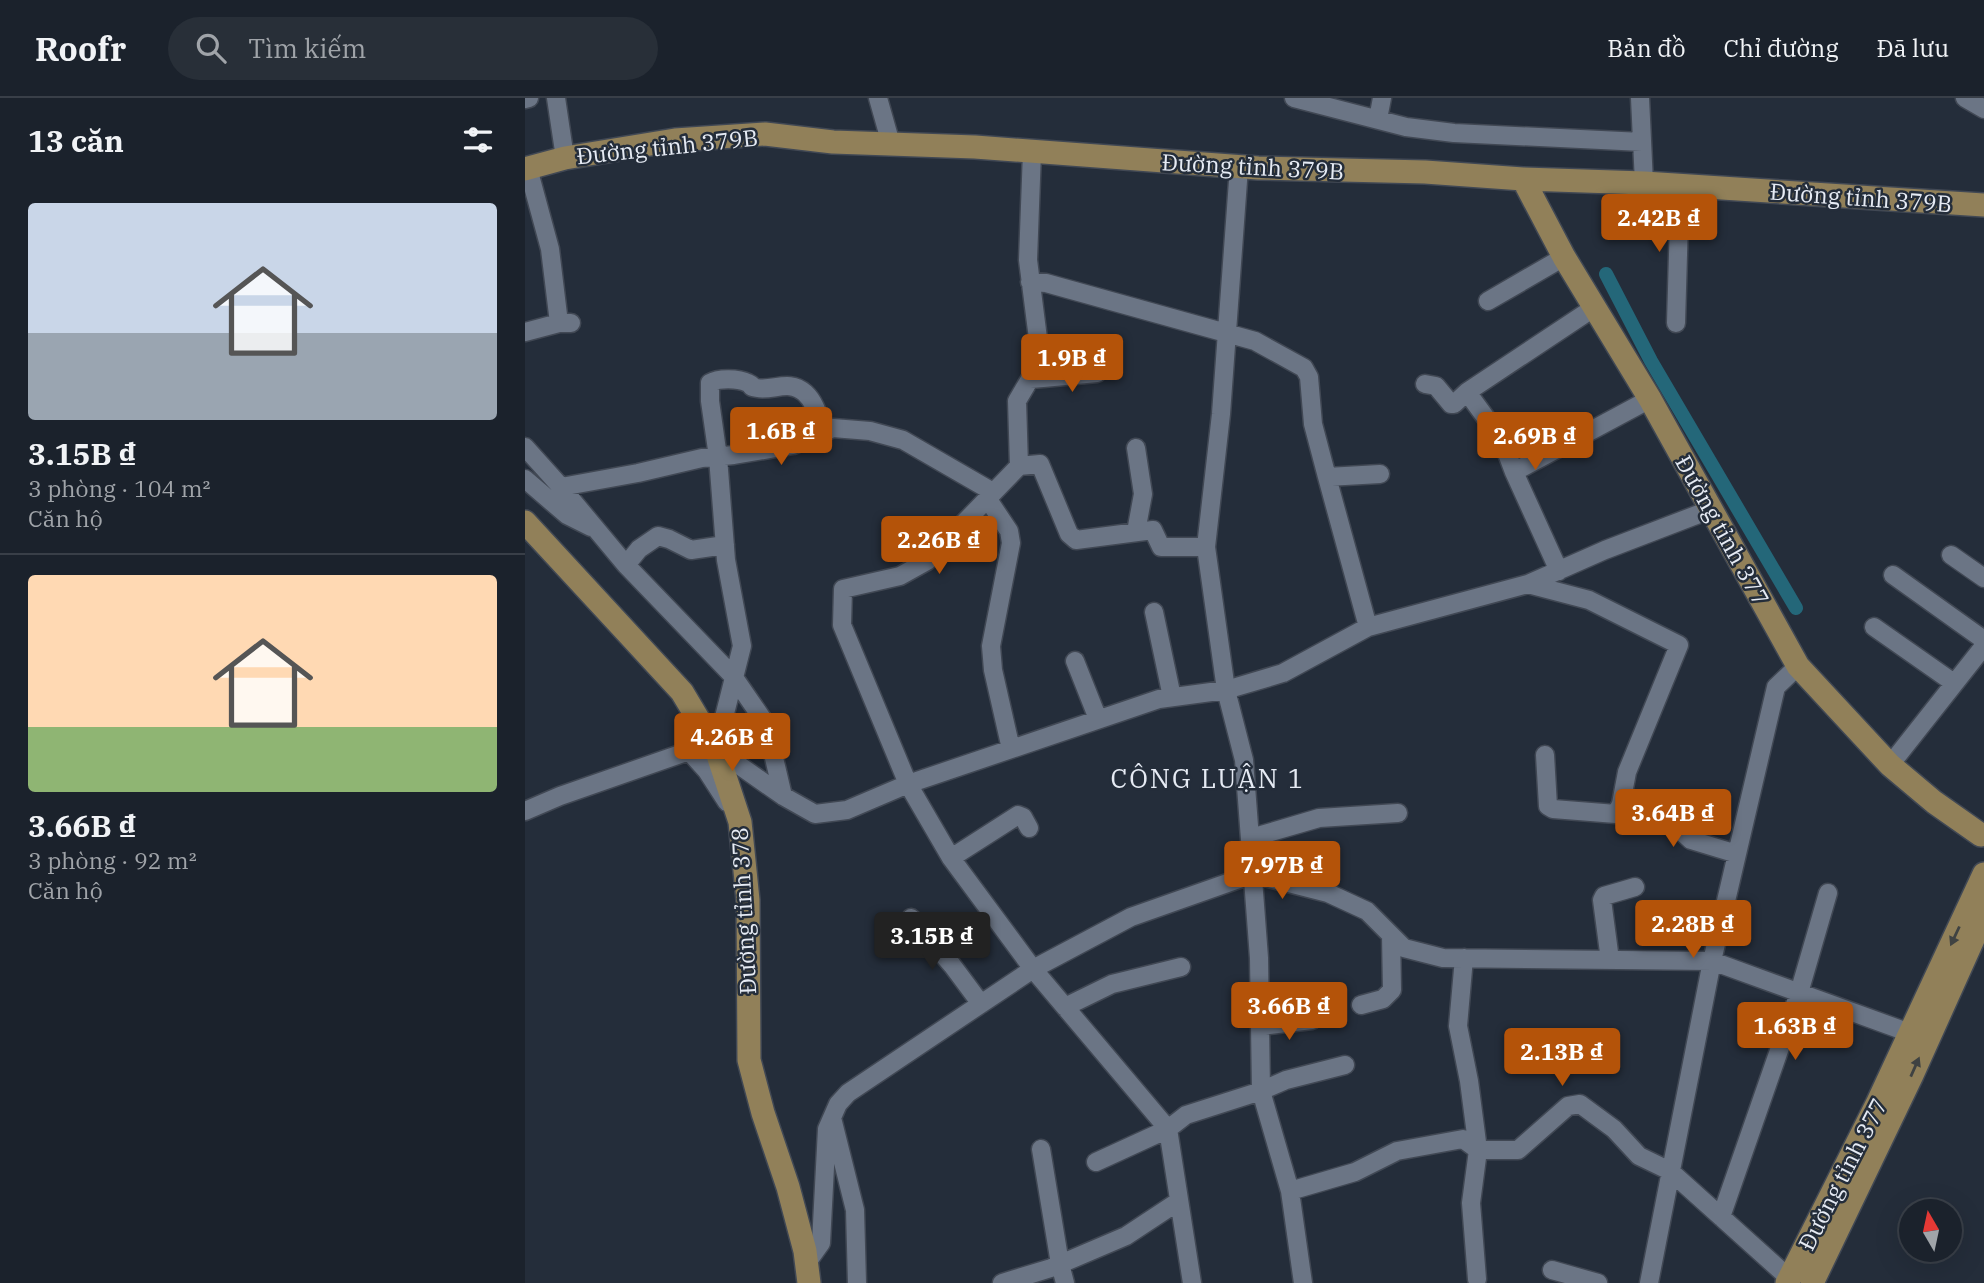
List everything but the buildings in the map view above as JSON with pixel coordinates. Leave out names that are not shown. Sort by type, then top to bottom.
[{"type":"main road","name":"Đường tỉnh 379B","points":[[527,168],[565,158],[675,141],[765,134],[833,142],[975,147],[1239,167],[1425,172],[1644,183],[1984,205]]},
{"type":"main road","name":"Đường tỉnh 377","points":[[1523,179],[1564,257],[1650,399],[1798,666],[1890,765],[1934,802],[1983,835]]},
{"type":"main road","name":"Đường tỉnh 378","points":[[525,522],[682,692],[716,749],[740,822],[747,900],[749,1060],[763,1113],[788,1187],[808,1273]]},
{"type":"main road","name":"Đường tỉnh 377","points":[[1796,1281],[1984,874]]},
{"type":"main road","name":"Đường tỉnh 377","points":[[1796,1281],[1912,1075],[1975,935],[1984,897]]},
{"type":"street","points":[[556,98],[565,158]]},
{"type":"street","points":[[879,98],[891,144]]},
{"type":"street","points":[[1294,98],[1406,127],[1454,133],[1642,142]]},
{"type":"street","points":[[1378,119],[1382,98]]},
{"type":"street","points":[[1640,98],[1644,183]]},
{"type":"street","points":[[1965,98],[1984,108]]},
{"type":"street","points":[[1032,152],[1028,260],[1044,378]]},
{"type":"street","points":[[1239,167],[1221,414],[1206,547],[1226,690],[1244,760],[1261,1026],[1261,1091],[1290,1192],[1303,1283]]},
{"type":"street","points":[[525,332],[565,323],[550,249],[527,168]]},
{"type":"street","points":[[1676,323],[1680,186]]},
{"type":"street","points":[[1488,301],[1564,257]]},
{"type":"street","points":[[1030,282],[1046,283],[1255,341],[1304,368],[1308,373],[1313,424],[1368,627]]},
{"type":"street","points":[[1425,384],[1436,386],[1451,404],[1454,404],[1467,392],[1595,307]]},
{"type":"street","points":[[1019,466],[1017,401],[1030,379],[1097,373]]},
{"type":"street","points":[[824,432],[813,403],[799,389],[781,385],[753,387],[745,382],[715,380],[710,383],[725,545],[741,646],[716,749],[783,796],[815,814],[847,810],[908,784],[1159,699],[1226,690],[1283,673],[1368,627],[1528,584],[1605,550],[1712,509]]},
{"type":"street","points":[[1467,392],[1502,440],[1559,570]]},
{"type":"street","points":[[1514,472],[1650,399]]},
{"type":"street","points":[[561,487],[702,458],[793,445],[833,428],[870,431],[903,440],[990,495],[1009,530],[1011,543],[991,646],[993,670],[1011,749]]},
{"type":"street","points":[[525,447],[626,565],[733,676],[766,724],[783,796]]},
{"type":"street","points":[[1136,448],[1143,494],[1136,532]]},
{"type":"street","points":[[1192,1283],[1168,1129],[1033,969],[951,858],[908,784],[842,625],[843,589],[899,576],[926,561],[1019,466],[1039,464],[1069,534],[1076,540],[1153,530],[1161,547],[1206,547]]},
{"type":"street","points":[[1327,477],[1380,474]]},
{"type":"street","points":[[525,479],[567,515],[597,530]]},
{"type":"street","points":[[626,565],[639,549],[658,536],[691,550],[725,545]]},
{"type":"street","points":[[1951,555],[1984,578]]},
{"type":"street","points":[[1893,575],[1984,640]]},
{"type":"street","points":[[1528,584],[1589,600],[1679,645],[1627,772],[1618,812],[1613,814],[1551,808],[1546,803],[1545,755]]},
{"type":"street","points":[[1154,612],[1172,697]]},
{"type":"street","points":[[1874,627],[1954,683]]},
{"type":"street","points":[[1890,765],[1954,683],[1978,663],[1984,646]]},
{"type":"street","points":[[1075,661],[1098,719]]},
{"type":"street","points":[[1649,1283],[1712,961],[1776,687],[1798,666]]},
{"type":"street","points":[[525,811],[559,796],[689,751],[708,771],[740,822]]},
{"type":"street","points":[[1621,804],[1660,812],[1691,840],[1737,854]]},
{"type":"street","points":[[1251,838],[1319,818],[1398,813]]},
{"type":"street","points":[[951,858],[1018,815],[1023,817],[1029,828]]},
{"type":"street","points":[[808,1273],[821,1243],[827,1129],[838,1104],[848,1093],[1033,969],[1131,917],[1253,874],[1328,893],[1367,911],[1404,948],[1443,958],[1712,961],[1910,1034]]},
{"type":"street","points":[[1611,960],[1602,900],[1609,894],[1635,887]]},
{"type":"street","points":[[1721,1217],[1799,993],[1828,893]]},
{"type":"street","points":[[911,918],[981,1003]]},
{"type":"street","points":[[1361,1005],[1383,999],[1392,990],[1391,935]]},
{"type":"street","points":[[1464,958],[1458,1026],[1469,1081],[1478,1150],[1471,1203],[1477,1279]]},
{"type":"street","points":[[1065,1007],[1112,984],[1181,967]]},
{"type":"street","points":[[1261,1026],[1312,1020]]},
{"type":"street","points":[[1097,1162],[1168,1129],[1186,1115],[1261,1091],[1286,1080],[1345,1065]]},
{"type":"street","points":[[1290,1192],[1355,1172],[1397,1151],[1463,1139],[1478,1150],[1518,1150],[1568,1106],[1580,1104],[1614,1129],[1639,1156],[1670,1171],[1796,1281]]},
{"type":"street","points":[[832,1117],[855,1210],[857,1283]]},
{"type":"street","points":[[1041,1149],[1059,1264],[1065,1283]]},
{"type":"street","points":[[1002,1283],[1059,1264],[1126,1236],[1179,1200]]},
{"type":"street","points":[[1552,1270],[1598,1283]]},
{"type":"waterway","points":[[1606,274],[1651,361],[1796,608]]},
{"type":"district","name":"CÔNG LUẬN 1","points":[[1208,778]]}]
